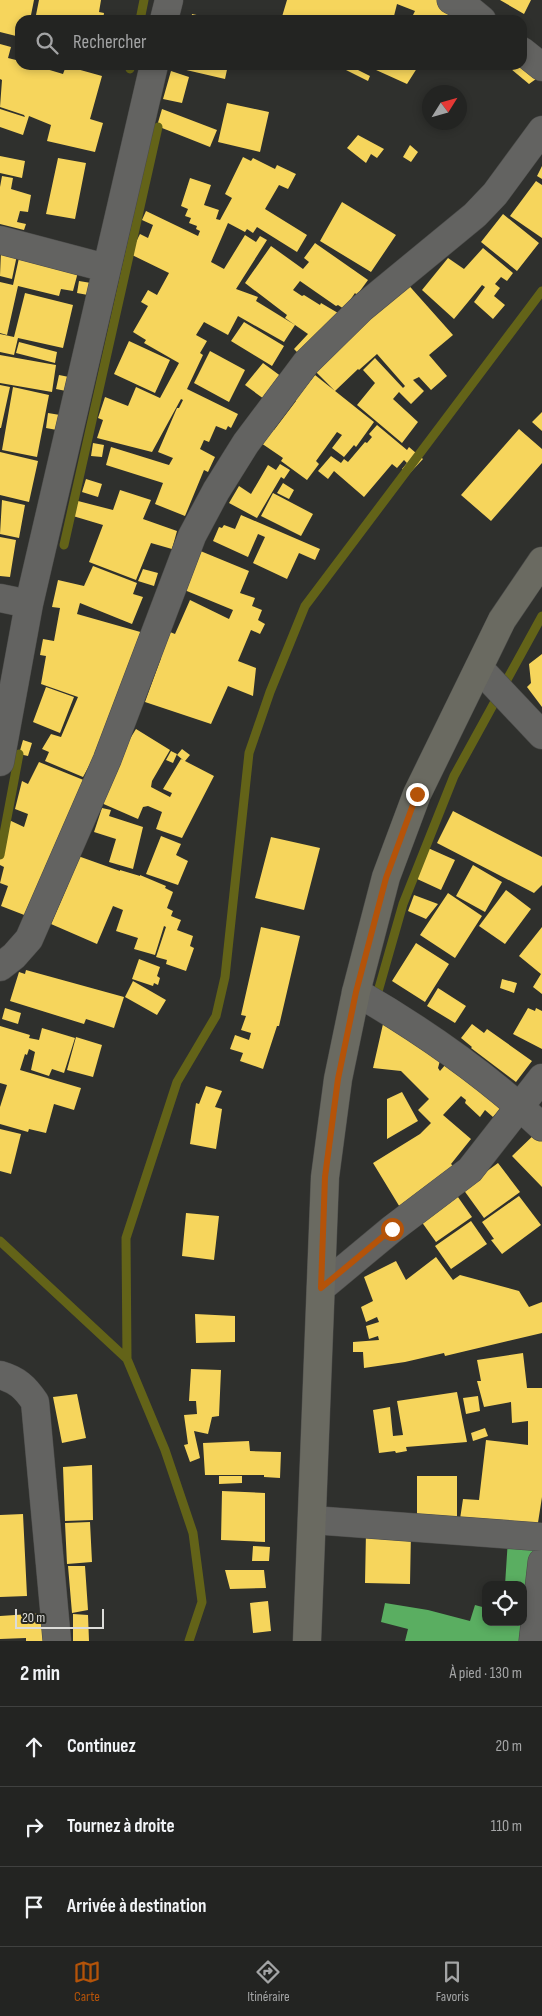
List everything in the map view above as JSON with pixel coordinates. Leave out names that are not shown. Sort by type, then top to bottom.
[{"type":"main road","points":[[307,1641],[325,1177],[338,1079],[356,992],[386,878],[417,794],[502,620],[542,560]]},
{"type":"street","points":[[165,15],[169,0]]},
{"type":"street","points":[[527,55],[542,67]]},
{"type":"street","points":[[0,762],[29,604],[153,70]]},
{"type":"street","points":[[0,967],[14,956],[29,939],[107,760],[192,536],[216,491],[246,443],[306,364],[362,308],[475,215],[494,194],[542,130]]},
{"type":"street","points":[[0,240],[106,268]]},
{"type":"street","points":[[0,598],[29,604]]},
{"type":"street","points":[[479,668],[542,735]]},
{"type":"street","points":[[356,992],[392,1013],[472,1068],[542,1127]]},
{"type":"street","points":[[321,1288],[392,1229],[470,1170],[542,1078]]},
{"type":"street","points":[[0,1375],[13,1379],[26,1388],[34,1402],[57,1641]]},
{"type":"street","points":[[312,1520],[542,1537]]},
{"type":"street","points":[[533,1641],[542,1562]]},
{"type":"building: Logements","points":[[0,0],[34,0],[31,15],[15,15],[15,36],[0,32]]},
{"type":"building: Logements","points":[[39,0],[101,0],[99,12],[104,13],[104,15],[36,15]]},
{"type":"building: Logements","points":[[287,0],[437,0],[457,10],[454,15],[413,15],[415,11],[397,4],[394,15],[282,15]]},
{"type":"building: Logements","points":[[500,0],[531,0],[524,14]]},
{"type":"building: Logements","points":[[0,44],[11,47],[8,58],[15,60],[15,70],[50,70],[63,74],[64,70],[80,70],[102,76],[90,119],[103,123],[95,152],[47,141],[51,125],[29,116],[23,135],[0,127],[0,109],[25,117],[0,107],[2,80],[0,79]]},
{"type":"building: Logements","points":[[186,70],[227,70],[225,79]]},
{"type":"building: Logements","points":[[346,70],[358,70],[370,76],[368,81]]},
{"type":"building: Logements","points":[[376,70],[416,70],[407,84]]},
{"type":"building: Logements","points":[[512,70],[527,70],[536,79],[529,84]]},
{"type":"building: Logements","points":[[171,71],[189,77],[182,103],[163,99]]},
{"type":"building: Logements","points":[[227,103],[269,112],[260,152],[218,142]]},
{"type":"building: Logements","points":[[162,109],[217,130],[210,147],[157,126]]},
{"type":"building: Logements","points":[[358,135],[384,149],[377,158],[371,154],[366,163],[347,148]]},
{"type":"building: Logements","points":[[410,145],[418,152],[411,162],[403,157]]},
{"type":"building: Logements","points":[[0,156],[25,161],[22,178],[0,173]]},
{"type":"building: Logements","points":[[243,157],[251,161],[253,158],[275,169],[277,165],[296,174],[288,189],[279,185],[265,209],[307,235],[297,252],[257,227],[253,233],[247,229],[245,232],[228,223],[211,262],[224,269],[245,235],[256,242],[260,236],[267,240],[236,289],[258,297],[256,301],[295,325],[284,342],[238,316],[228,335],[204,322],[196,335],[207,341],[200,353],[203,355],[187,389],[238,414],[231,428],[228,426],[226,430],[216,426],[209,442],[204,440],[200,449],[215,457],[208,472],[204,470],[185,516],[155,504],[163,483],[106,465],[111,447],[169,465],[173,458],[158,452],[177,408],[179,408],[183,400],[181,399],[152,452],[97,438],[103,420],[98,418],[105,397],[128,406],[136,387],[160,398],[179,363],[144,343],[146,340],[133,332],[148,306],[141,302],[148,290],[157,295],[169,273],[130,254],[140,234],[148,238],[153,225],[142,220],[146,211],[198,236],[200,231],[196,229],[197,226],[189,223],[191,218],[185,216],[188,209],[181,206],[190,178],[211,185],[204,205],[219,210],[216,219],[220,220],[232,198],[225,194]]},
{"type":"building: Logements","points":[[58,158],[86,163],[75,219],[46,214]]},
{"type":"building: Logements","points":[[542,166],[542,179],[537,176]]},
{"type":"building: Logements","points":[[2,176],[13,178],[11,189],[31,195],[28,212],[20,211],[17,222],[26,224],[24,230],[0,224],[0,187]]},
{"type":"building: Logements","points":[[536,181],[542,185],[542,238],[510,216]]},
{"type":"building: Logements","points":[[342,202],[396,235],[371,272],[320,241]]},
{"type":"building: Logements","points":[[503,214],[539,243],[517,271],[481,242]]},
{"type":"building: Logements","points":[[315,243],[368,280],[357,295],[355,293],[344,309],[338,305],[336,306],[300,281],[293,290],[338,313],[301,356],[294,349],[308,334],[285,318],[287,315],[245,283],[271,246],[303,269],[309,262],[304,258]]},
{"type":"building: Logements","points":[[483,248],[513,273],[507,281],[501,277],[495,284],[500,288],[494,296],[505,305],[493,319],[474,302],[485,287],[482,285],[454,319],[422,290],[448,258],[464,269]]},
{"type":"building: Logements","points":[[1,251],[17,255],[12,279],[0,276]]},
{"type":"building: Logements","points":[[19,258],[78,272],[73,291],[61,289],[59,296],[18,286],[7,335],[0,333],[0,282],[13,285]]},
{"type":"building: Logements","points":[[404,280],[453,335],[429,355],[447,376],[431,390],[419,377],[413,380],[424,391],[411,404],[399,392],[393,399],[418,422],[402,443],[357,405],[375,383],[363,370],[375,358],[403,388],[405,386],[377,354],[335,391],[313,369]]},
{"type":"building: Logements","points":[[79,281],[91,283],[88,295],[77,293]]},
{"type":"building: Logements","points":[[25,293],[73,305],[63,348],[18,338],[14,355],[0,352],[0,334],[14,337]]},
{"type":"building: Logements","points":[[244,322],[284,346],[272,366],[231,341]]},
{"type":"building: Logements","points":[[129,341],[170,360],[155,393],[114,374]]},
{"type":"building: Logements","points":[[19,342],[57,352],[55,363],[16,353]]},
{"type":"building: Logements","points":[[210,351],[245,370],[229,402],[194,383]]},
{"type":"building: Logements","points":[[0,355],[56,365],[52,392],[0,383]]},
{"type":"building: Logements","points":[[263,363],[282,377],[264,399],[245,385]]},
{"type":"building: Logements","points":[[59,375],[69,377],[66,391],[56,389]]},
{"type":"building: Logements","points":[[315,375],[374,422],[356,447],[354,445],[344,457],[332,448],[342,435],[337,432],[316,461],[319,464],[307,480],[281,461],[283,458],[261,443],[272,429],[274,430]]},
{"type":"building: Logements","points":[[0,385],[10,387],[1,428],[0,428]]},
{"type":"building: Logements","points":[[13,387],[49,395],[37,457],[2,450]]},
{"type":"building: Logements","points":[[542,412],[542,431],[532,422]]},
{"type":"building: Logements","points":[[48,413],[60,415],[57,430],[46,428]]},
{"type":"building: Logements","points":[[377,425],[407,450],[409,447],[423,459],[408,475],[402,469],[407,463],[404,460],[397,468],[392,464],[364,497],[334,471],[328,479],[318,471],[331,456],[341,463],[344,459],[348,462],[365,442],[367,443],[372,437],[369,434]]},
{"type":"building: Logements","points":[[519,429],[542,449],[542,463],[491,521],[461,495]]},
{"type":"building: Logements","points":[[93,443],[104,445],[102,457],[91,456]]},
{"type":"building: Logements","points":[[0,452],[38,461],[29,502],[0,495]]},
{"type":"building: Logements","points":[[280,464],[290,470],[284,479],[281,477],[257,518],[229,503],[239,486],[251,494],[268,465],[276,470]]},
{"type":"building: Logements","points":[[86,479],[102,484],[98,497],[82,492]]},
{"type":"building: Logements","points":[[283,483],[294,490],[289,499],[277,493]]},
{"type":"building: Logements","points":[[120,490],[151,500],[143,519],[177,531],[172,549],[151,543],[136,580],[89,562],[103,525],[73,516],[78,501],[113,510]]},
{"type":"building: Logements","points":[[273,493],[313,514],[301,536],[261,516]]},
{"type":"building: Logements","points":[[2,500],[25,505],[19,538],[0,534]]},
{"type":"building: Logements","points":[[241,515],[320,549],[315,560],[299,553],[287,579],[253,563],[265,537],[258,534],[248,557],[213,541],[219,527],[222,528],[224,525],[235,529]]},
{"type":"building: Logements","points":[[0,537],[16,540],[10,577],[0,576]]},
{"type":"building: Logements","points":[[198,550],[249,571],[240,593],[255,598],[252,606],[262,610],[258,620],[265,624],[260,634],[251,630],[238,661],[256,668],[253,696],[228,686],[211,724],[145,702],[161,658],[157,656],[165,630],[175,634],[190,600],[229,619],[233,610],[182,589]]},
{"type":"building: Logements","points":[[93,566],[137,583],[133,594],[143,597],[132,624],[80,603],[77,614],[144,633],[94,757],[83,777],[45,761],[49,752],[42,749],[51,734],[61,737],[78,697],[41,684],[46,656],[40,655],[43,639],[54,641],[60,608],[52,607],[58,580],[84,586]]},
{"type":"building: Logements","points":[[143,569],[158,573],[154,586],[138,581]]},
{"type":"building: Logements","points":[[542,654],[542,707],[527,687],[531,683],[529,664]]},
{"type":"building: Logements","points":[[46,687],[74,697],[60,733],[33,722]]},
{"type":"building: Logements","points":[[136,729],[170,750],[152,781],[151,787],[170,797],[172,793],[163,789],[181,759],[183,760],[177,755],[182,749],[190,755],[185,761],[214,776],[182,838],[156,829],[162,812],[148,806],[143,807],[138,819],[99,802],[118,758]]},
{"type":"building: Logements","points":[[23,740],[32,743],[28,756],[19,754]]},
{"type":"building: Logements","points":[[171,751],[177,754],[173,763],[166,760]]},
{"type":"building: Logements","points":[[39,762],[86,781],[32,918],[1,906],[8,886],[0,883],[4,867],[0,865],[0,859],[5,840],[3,839],[9,820],[24,827],[28,814],[15,809],[22,781],[28,784]]},
{"type":"building: Logements","points":[[102,808],[111,810],[109,816],[143,827],[133,869],[109,862],[116,839],[94,832]]},
{"type":"building: Logements","points":[[453,811],[542,857],[542,885],[534,893],[437,843]]},
{"type":"building: Logements","points":[[161,836],[181,844],[176,855],[188,861],[178,885],[146,874]]},
{"type":"building: Logements","points":[[271,837],[320,848],[304,910],[255,898]]},
{"type":"building: Logements","points":[[428,848],[455,860],[441,890],[415,878]]},
{"type":"building: Logements","points":[[78,856],[120,871],[140,875],[166,886],[165,888],[173,892],[167,908],[173,911],[171,916],[181,920],[177,930],[193,936],[190,946],[194,948],[186,971],[166,964],[167,960],[156,957],[166,927],[164,926],[155,955],[134,949],[138,938],[116,931],[123,910],[113,906],[97,944],[51,924]]},
{"type":"building: Logements","points":[[473,865],[502,882],[485,912],[456,896]]},
{"type":"building: Logements","points":[[506,890],[531,909],[505,944],[479,926]]},
{"type":"building: Logements","points":[[448,893],[482,916],[455,958],[420,935]]},
{"type":"building: Logements","points":[[414,895],[438,904],[426,919],[408,911]]},
{"type":"building: Logements","points":[[261,927],[300,936],[279,1026],[277,1026],[263,1069],[240,1061],[243,1053],[230,1049],[235,1035],[249,1040],[251,1033],[241,1030],[246,1016],[241,1015]]},
{"type":"building: Logements","points":[[542,927],[542,994],[533,987],[541,974],[519,956]]},
{"type":"building: Logements","points":[[416,943],[449,964],[425,1002],[392,981]]},
{"type":"building: Logements","points":[[139,959],[160,967],[157,976],[160,978],[158,985],[154,983],[153,986],[132,979]]},
{"type":"building: Logements","points":[[26,970],[124,997],[114,1028],[86,1019],[84,1024],[10,1001],[19,972],[25,974]]},
{"type":"building: Logements","points":[[502,979],[517,983],[514,993],[500,988]]},
{"type":"building: Logements","points":[[133,981],[166,1000],[157,1015],[125,997]]},
{"type":"building: Logements","points":[[438,988],[466,1006],[455,1023],[427,1006]]},
{"type":"building: Logements","points":[[5,1008],[21,1013],[18,1024],[2,1019]]},
{"type":"building: Logements","points":[[528,1008],[535,1011],[536,1008],[542,1011],[542,1049],[513,1034]]},
{"type":"building: Logements","points":[[383,1024],[442,1053],[438,1068],[440,1071],[451,1058],[502,1107],[493,1117],[485,1110],[480,1117],[465,1103],[466,1100],[461,1096],[443,1115],[471,1139],[451,1164],[455,1168],[401,1209],[373,1163],[420,1134],[431,1123],[418,1110],[429,1099],[401,1071],[373,1068]]},
{"type":"building: Logements","points":[[472,1024],[484,1033],[487,1029],[532,1061],[516,1082],[471,1048],[461,1038]]},
{"type":"building: Logements","points":[[0,1026],[30,1035],[29,1038],[39,1040],[42,1028],[75,1038],[64,1073],[52,1069],[49,1076],[31,1070],[35,1052],[29,1049],[27,1055],[25,1054],[20,1070],[81,1088],[74,1110],[54,1104],[46,1133],[29,1129],[28,1132],[0,1124],[0,1107],[7,1085],[0,1083]]},
{"type":"building: Logements","points":[[76,1037],[102,1045],[93,1077],[67,1070]]},
{"type":"building: Logements","points":[[206,1086],[222,1091],[215,1107],[222,1109],[216,1149],[190,1144],[196,1103],[199,1104]]},
{"type":"building: Logements","points":[[402,1092],[418,1121],[387,1139],[387,1099]]},
{"type":"building: Logements","points":[[0,1129],[21,1134],[11,1174],[0,1171]]},
{"type":"building: Logements","points":[[539,1130],[542,1133],[542,1187],[512,1156]]},
{"type":"building: Logements","points":[[498,1163],[520,1192],[484,1218],[463,1189]]},
{"type":"building: Logements","points":[[453,1190],[472,1217],[436,1242],[421,1221]]},
{"type":"building: Logements","points":[[519,1196],[541,1225],[502,1254],[491,1240],[494,1239],[482,1222]]},
{"type":"building: Logements","points":[[186,1213],[219,1216],[214,1260],[182,1256]]},
{"type":"building: Logements","points":[[471,1221],[487,1244],[451,1269],[435,1246]]},
{"type":"building: Logements","points":[[436,1257],[453,1280],[460,1275],[519,1291],[529,1307],[542,1302],[542,1333],[445,1356],[444,1353],[405,1362],[364,1368],[363,1352],[353,1352],[353,1342],[379,1340],[378,1336],[369,1339],[366,1326],[379,1322],[377,1317],[366,1322],[361,1307],[373,1301],[364,1277],[396,1261],[406,1280]]},
{"type":"building: Logements","points":[[195,1314],[235,1316],[235,1342],[196,1343]]},
{"type":"building: Logements","points":[[523,1353],[527,1388],[542,1388],[542,1497],[537,1529],[460,1519],[463,1499],[479,1500],[486,1440],[528,1445],[528,1421],[512,1423],[511,1402],[484,1407],[477,1381],[481,1381],[477,1360]]},
{"type":"building: Logements","points":[[191,1369],[221,1370],[219,1416],[212,1417],[208,1434],[194,1431],[200,1458],[190,1462],[184,1445],[188,1444],[184,1415],[197,1414],[196,1401],[189,1401]]},
{"type":"building: Logements","points":[[457,1392],[467,1442],[406,1447],[407,1451],[379,1453],[373,1410],[390,1407],[393,1436],[403,1435],[397,1401]]},
{"type":"building: Logements","points":[[77,1394],[86,1438],[62,1443],[53,1397]]},
{"type":"building: Logements","points":[[478,1396],[480,1411],[466,1414],[463,1398]]},
{"type":"building: Logements","points":[[485,1428],[488,1436],[473,1441],[471,1433]]},
{"type":"building: Logements","points":[[249,1441],[250,1451],[281,1452],[280,1478],[264,1477],[264,1475],[205,1475],[203,1443]]},
{"type":"building: Logements","points":[[92,1465],[93,1520],[65,1521],[63,1467]]},
{"type":"building: Logements","points":[[219,1476],[242,1476],[242,1483],[219,1484]]},
{"type":"building: Logements","points":[[417,1476],[457,1476],[457,1518],[417,1516]]},
{"type":"building: Logements","points":[[222,1491],[265,1493],[265,1542],[221,1540]]},
{"type":"building: Logements","points":[[23,1514],[27,1596],[0,1597],[0,1515]]},
{"type":"building: Logements","points":[[90,1522],[92,1562],[67,1564],[65,1523]]},
{"type":"building: Logements","points":[[366,1531],[411,1531],[410,1584],[365,1583]]},
{"type":"building: Logements","points":[[253,1546],[270,1547],[269,1561],[252,1561]]},
{"type":"building: Logements","points":[[68,1566],[85,1566],[88,1610],[72,1613]]},
{"type":"building: Logements","points":[[225,1570],[264,1570],[266,1588],[230,1589]]},
{"type":"building: Logements","points":[[268,1601],[271,1631],[253,1633],[250,1603]]},
{"type":"building: Logements","points":[[45,1613],[47,1641],[26,1641],[26,1638],[0,1639],[0,1616]]},
{"type":"building: Logements","points":[[73,1614],[88,1615],[89,1641],[73,1641]]},
{"type":"building: Public","points":[[508,1539],[537,1541],[528,1641],[405,1641],[408,1629],[381,1622],[385,1603],[428,1610],[470,1621],[475,1605],[482,1607],[482,1626],[527,1626],[527,1581],[505,1581]]},
{"type":"waterway","points":[[141,15],[144,0]]},
{"type":"waterway","points":[[64,545],[158,127]]},
{"type":"waterway","points":[[189,1641],[202,1602],[193,1533],[165,1450],[127,1359],[126,1238],[177,1082],[216,1016],[225,977],[249,753],[270,692],[305,606],[542,291]]},
{"type":"waterway","points":[[377,995],[403,904],[454,776],[542,616]]},
{"type":"waterway","points":[[0,855],[19,754]]},
{"type":"waterway","points":[[0,1241],[127,1359]]},
{"type":"route","points":[[392,1229],[321,1288],[325,1177],[338,1079],[356,992],[386,878],[417,794]]}]
